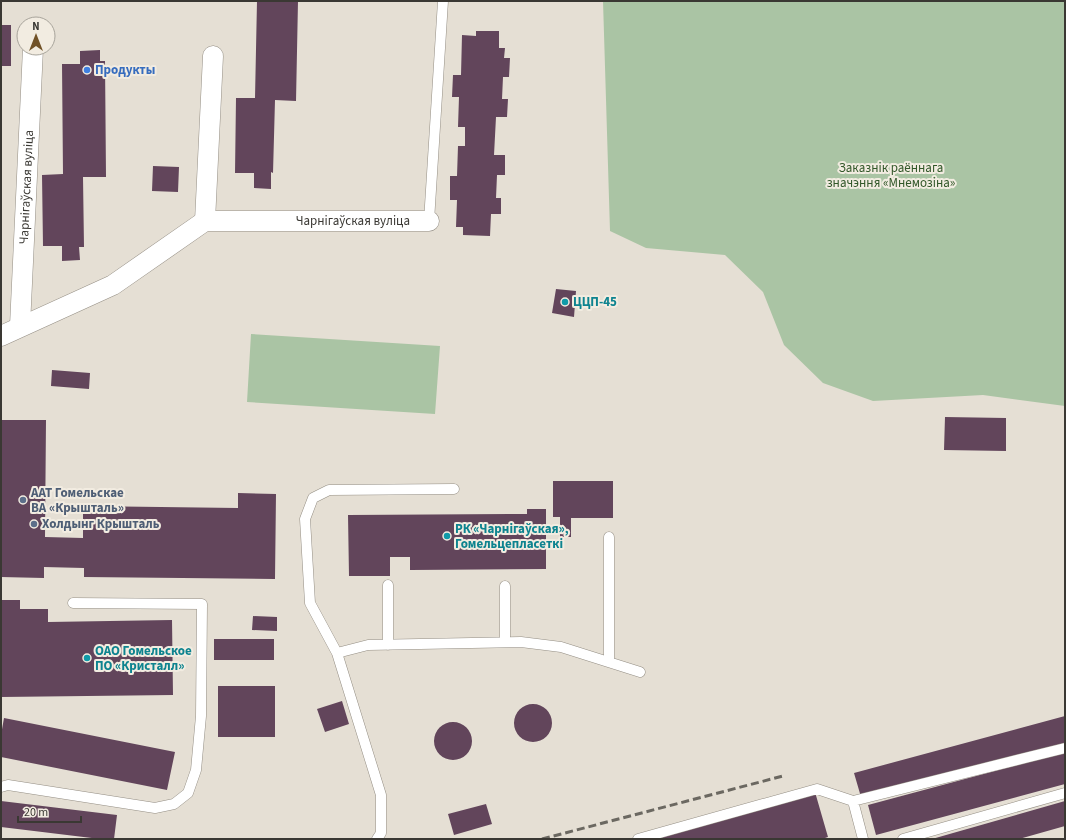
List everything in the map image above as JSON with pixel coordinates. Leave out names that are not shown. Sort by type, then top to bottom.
[{"type":"street","name":"Чарнігаўская вуліца","points":[[20,326],[33,56]]},
{"type":"street","points":[[1,336],[113,284],[205,221],[213,56]]},
{"type":"street","name":"Чарнігаўская вуліца","points":[[205,221],[429,221]]},
{"type":"lane","points":[[429,221],[443,1]]},
{"type":"lane","points":[[377,839],[381,833],[382,800],[337,653],[310,603],[305,519],[313,498],[329,490],[454,489]]},
{"type":"lane","points":[[609,537],[609,662]]},
{"type":"lane","points":[[388,585],[388,645]]},
{"type":"lane","points":[[505,586],[505,642]]},
{"type":"lane","points":[[1,787],[8,785],[155,808],[174,804],[188,793],[196,770],[201,716],[202,604],[73,603]]},
{"type":"lane","points":[[337,653],[368,645],[521,642],[561,647],[640,672]]},
{"type":"lane","points":[[638,839],[817,789],[853,800],[1065,748]]},
{"type":"lane","points":[[903,839],[1065,793]]},
{"type":"lane","points":[[853,800],[862,839]]},
{"type":"green space","name":"Заказнік раённага значэння «Мнемозіна»","points":[[603,1],[1065,1],[1065,406],[983,395],[873,401],[823,383],[784,345],[763,292],[725,255],[646,248],[610,231]]},
{"type":"green space","points":[[251,334],[440,346],[435,414],[247,402]]},
{"type":"building","points":[[257,1],[298,1],[296,101],[275,100],[273,173],[271,172],[271,189],[254,188],[254,173],[235,173],[236,98],[255,98]]},
{"type":"building","points":[[1,25],[11,25],[11,66],[1,66]]},
{"type":"building","points":[[476,31],[499,31],[499,48],[505,48],[504,58],[510,58],[509,77],[503,77],[502,99],[508,99],[507,117],[496,117],[494,155],[505,155],[505,175],[497,175],[496,198],[501,198],[501,214],[491,214],[490,236],[463,235],[463,227],[456,227],[457,200],[450,200],[450,176],[457,176],[458,146],[465,146],[465,127],[458,127],[459,97],[452,97],[453,75],[461,75],[462,35],[476,36]]},
{"type":"building","points":[[100,50],[100,61],[105,61],[106,177],[83,177],[84,247],[79,247],[80,260],[62,261],[62,246],[43,246],[42,175],[63,174],[62,64],[80,64],[80,51]]},
{"type":"building","points":[[153,166],[179,167],[178,192],[152,191]]},
{"type":"building","name":"ЦЦП-45","points":[[556,289],[576,291],[574,317],[552,313]]},
{"type":"building","points":[[52,370],[90,373],[89,389],[51,386]]},
{"type":"building","points":[[945,417],[1006,418],[1006,451],[944,450]]},
{"type":"building","name":"ААТ Гомельскае ВА «Крышталь»","points":[[1,420],[46,420],[45,537],[83,538],[83,506],[238,508],[238,493],[276,494],[275,579],[84,577],[84,568],[44,567],[44,578],[1,577]]},
{"type":"building","points":[[553,481],[613,481],[613,518],[571,518],[571,537],[560,537],[560,517],[553,517]]},
{"type":"building","name":"РК «Чарнігаўская», Гомельцепласеткі","points":[[527,509],[546,509],[546,569],[410,570],[410,557],[390,557],[390,576],[349,576],[348,515],[527,514]]},
{"type":"building","name":"ОАО Гомельское ПО «Кристалл»","points":[[1,600],[20,600],[20,609],[48,609],[48,622],[172,620],[173,695],[1,697]]},
{"type":"building","points":[[253,616],[277,617],[277,631],[252,630]]},
{"type":"building","points":[[214,639],[274,639],[274,660],[214,660]]},
{"type":"building","points":[[218,686],[275,686],[275,737],[218,737]]},
{"type":"building","points":[[342,701],[349,724],[325,732],[317,709]]},
{"type":"building","points":[[529,704],[537,704],[547,709],[551,716],[551,730],[547,737],[537,742],[529,742],[519,737],[517,734],[514,727],[514,719],[519,709],[522,707]]},
{"type":"building","points":[[1065,716],[1065,743],[861,797],[854,773]]},
{"type":"building","points":[[4,718],[175,752],[167,790],[1,757],[1,735]]},
{"type":"building","points":[[449,722],[457,722],[467,727],[471,734],[471,748],[467,755],[457,760],[449,760],[439,755],[437,752],[434,745],[434,737],[439,727],[442,725]]},
{"type":"building","points":[[1065,752],[1065,784],[876,835],[868,805]]},
{"type":"building","points":[[815,792],[828,837],[822,839],[656,839]]},
{"type":"building","points":[[1,801],[117,815],[114,839],[100,839],[1,827]]},
{"type":"building","points":[[1065,801],[1065,826],[1019,839],[932,839]]},
{"type":"building","points":[[486,804],[492,824],[454,835],[448,814]]},
{"type":"railway","points":[[542,839],[783,776]]},
{"type":"place","name":"Продукты","points":[[87,70]]},
{"type":"place","name":"ЦЦП-45","points":[[565,302]]},
{"type":"place","name":"ААТ Гомельскае ВА «Крышталь»","points":[[23,500]]},
{"type":"place","name":"Холдынг Крышталь","points":[[34,524]]},
{"type":"place","name":"РК «Чарнігаўская», Гомельцепласеткі","points":[[447,536]]},
{"type":"place","name":"ОАО Гомельское ПО «Кристалл»","points":[[87,658]]}]
